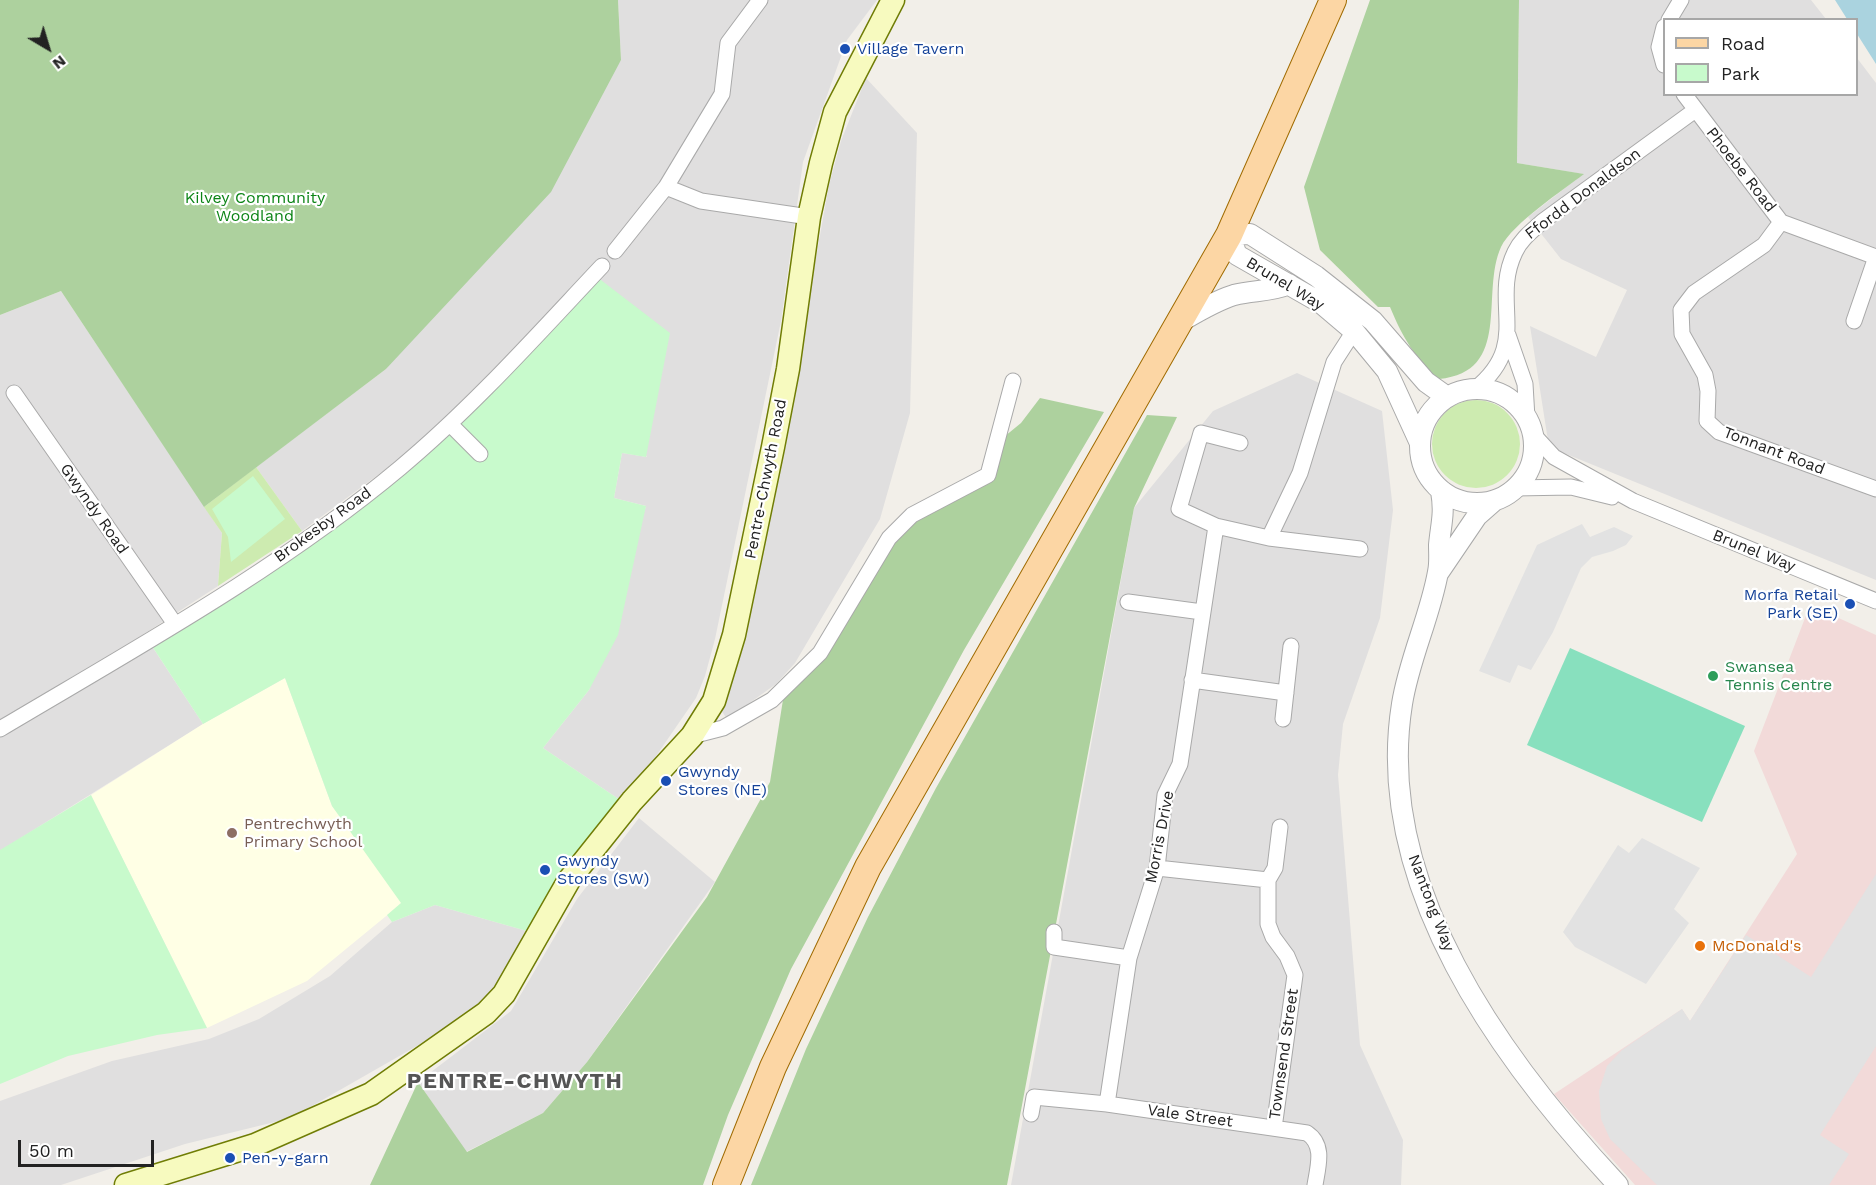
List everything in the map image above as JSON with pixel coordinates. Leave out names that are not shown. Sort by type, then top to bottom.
[{"type":"main road","name":"Pentre-Chwyth Road","points":[[126,1185],[181,1177],[371,1094],[497,1002],[547,915],[602,837],[692,736],[714,701],[734,635],[788,369],[809,217],[835,112],[893,0]]},
{"type":"main road","points":[[726,1185],[773,1067],[868,867],[1228,235],[1333,0]]},
{"type":"street","points":[[615,251],[666,187],[722,94],[728,43],[760,0]]},
{"type":"street","points":[[1670,18],[1681,0]]},
{"type":"street","points":[[1663,34],[1659,47],[1663,59]]},
{"type":"street","name":"Phoebe Road","points":[[1685,96],[1694,111],[1781,222],[1876,257]]},
{"type":"street","name":"Ffordd Donaldson","points":[[1475,389],[1490,376],[1500,363],[1508,335],[1507,278],[1512,260],[1523,239],[1542,221],[1694,111]]},
{"type":"street","points":[[666,187],[700,201],[809,217]]},
{"type":"street","name":"Tonnant Road","points":[[1781,222],[1764,244],[1694,293],[1681,310],[1683,334],[1705,375],[1708,391],[1707,421],[1719,432],[1876,489]]},
{"type":"street","name":"Brunel Way","points":[[1419,441],[1387,371],[1354,331],[1321,303],[1237,255],[1228,235],[1250,234],[1316,276],[1373,321],[1426,382],[1447,397]]},
{"type":"street","points":[[1854,321],[1876,257]]},
{"type":"street","name":"Brokesby Road","points":[[0,729],[175,624],[308,537],[399,469],[450,424],[548,327],[602,266]]},
{"type":"street","points":[[1180,322],[1213,303],[1235,295],[1273,291],[1289,284]]},
{"type":"street","points":[[1269,538],[1300,473],[1334,362],[1354,331]]},
{"type":"street","name":"Ffordd Donaldson","points":[[1508,335],[1525,384],[1529,425]]},
{"type":"street","points":[[692,736],[723,728],[772,700],[820,653],[889,538],[912,515],[988,476],[1013,381]]},
{"type":"street","points":[[1475,389],[1505,396],[1517,406],[1529,425],[1534,448],[1531,464],[1523,480],[1494,501],[1476,503],[1458,500],[1441,491],[1428,477],[1421,459],[1419,441],[1424,424],[1433,410],[1447,397],[1475,389]]},
{"type":"street","name":"Gwyndy Road","points":[[14,393],[175,624]]},
{"type":"street","points":[[450,424],[480,454]]},
{"type":"street","name":"Brunel Way","points":[[1529,425],[1554,457],[1632,501],[1876,601]]},
{"type":"street","points":[[1240,443],[1201,433],[1179,509],[1216,526],[1269,538],[1360,549]]},
{"type":"street","name":"Brunel Way","points":[[1515,488],[1571,487],[1632,501]]},
{"type":"street","name":"Nantong Way","points":[[1441,491],[1445,514],[1438,572],[1405,684],[1399,723],[1398,756],[1405,834],[1426,898],[1463,982],[1544,1102],[1618,1185]]},
{"type":"street","name":"Nantong Way","points":[[1438,572],[1477,516],[1494,501]]},
{"type":"street","name":"Morris Drive","points":[[1107,1104],[1129,958],[1156,868],[1165,795],[1180,764],[1216,526]]},
{"type":"street","points":[[1128,603],[1202,612]]},
{"type":"street","points":[[1283,719],[1291,646]]},
{"type":"street","points":[[1191,680],[1286,693]]},
{"type":"street","name":"Townsend Street","points":[[1274,1128],[1294,975],[1287,956],[1273,937],[1268,924],[1268,880],[1275,867],[1280,827]]},
{"type":"street","points":[[1156,868],[1268,880]]},
{"type":"street","points":[[1054,932],[1054,947],[1129,958]]},
{"type":"street","name":"Vale Street","points":[[1031,1114],[1034,1097],[1107,1104],[1307,1133],[1316,1139],[1320,1151],[1315,1185]]},
{"type":"shaded area","points":[[618,0],[877,0],[847,40],[803,162],[781,321],[715,639],[705,676],[696,698],[645,772],[620,800],[543,748],[589,690],[646,506],[614,498],[622,453],[647,457],[544,320],[446,418],[394,463],[302,531],[256,467],[386,369],[621,60]]},
{"type":"shaded area","points":[[1519,0],[1811,0],[1825,18],[1663,18],[1663,96],[1858,96],[1858,59],[1876,83],[1876,580],[1549,447],[1530,326],[1596,357],[1627,290],[1561,259],[1528,217],[1583,174],[1517,163]]},
{"type":"shaded area","points":[[866,78],[917,133],[910,413],[880,519],[795,663],[776,684],[727,719],[721,710],[731,684],[744,632],[776,481],[829,185],[841,141]]},
{"type":"shaded area","points":[[61,291],[222,533],[218,586],[144,634],[203,724],[0,851],[0,315]]},
{"type":"shaded area","points":[[1297,373],[1382,411],[1393,510],[1380,618],[1343,724],[1338,775],[1360,1045],[1403,1140],[1401,1185],[1011,1185],[1134,508],[1213,411]]},
{"type":"shaded area","points":[[1582,524],[1590,537],[1614,527],[1633,536],[1626,545],[1592,557],[1581,568],[1553,632],[1531,670],[1518,665],[1510,683],[1479,671],[1537,545]]},
{"type":"shaded area","points":[[1810,605],[1876,635],[1876,1185],[1635,1185],[1554,1094],[1682,1009],[1690,1021],[1797,854],[1754,751]]},
{"type":"shaded area","name":"Pentrechwyth Primary School","points":[[285,678],[332,806],[374,860],[402,903],[307,981],[207,1028],[91,795],[203,724]]},
{"type":"shaded area","points":[[639,818],[715,882],[587,1062],[543,1113],[466,1152],[418,1082],[511,1011],[577,899]]},
{"type":"shaded area","points":[[1642,838],[1700,868],[1674,909],[1689,923],[1646,984],[1575,947],[1563,932],[1618,845],[1629,853]]},
{"type":"shaded area","points":[[1876,874],[1876,1046],[1820,1135],[1849,1154],[1829,1185],[1657,1185],[1610,1139],[1601,1119],[1599,1091],[1607,1066],[1622,1050],[1682,1009],[1690,1021],[1746,935],[1811,977]]},
{"type":"shaded area","points":[[435,905],[527,931],[495,991],[464,1019],[291,1118],[185,1144],[61,1185],[0,1185],[0,1101],[112,1061],[209,1039],[259,1019],[330,976],[392,922]]},
{"type":"green space","name":"Kilvey Community Woodland","points":[[0,0],[618,0],[621,60],[551,192],[386,369],[204,507],[61,291],[0,315]]},
{"type":"green space","points":[[1370,0],[1519,0],[1517,163],[1584,174],[1539,208],[1507,238],[1501,247],[1495,266],[1490,328],[1486,346],[1477,362],[1462,373],[1439,379],[1410,346],[1390,307],[1378,307],[1320,250],[1304,187]]},
{"type":"green space","points":[[597,277],[670,333],[646,457],[622,453],[614,498],[646,506],[618,635],[589,690],[543,748],[620,800],[527,931],[435,905],[392,922],[387,915],[401,903],[332,806],[285,678],[203,724],[150,643],[405,470]]},
{"type":"green space","points":[[1040,398],[1104,412],[964,650],[791,969],[728,1115],[703,1185],[370,1185],[418,1082],[467,1152],[543,1113],[587,1062],[707,897],[770,782],[785,687],[820,653],[889,538],[988,475],[999,441],[1021,423]]},
{"type":"green space","points":[[1476,400],[1501,407],[1513,419],[1520,444],[1513,469],[1501,481],[1476,488],[1451,481],[1439,469],[1432,444],[1439,419],[1451,407]]},
{"type":"green space","points":[[1147,415],[1177,417],[1134,508],[1007,1185],[751,1185],[806,1049],[868,917],[936,788]]},
{"type":"green space","points":[[256,467],[302,531],[218,586],[222,533],[204,507]]},
{"type":"green space","points":[[253,476],[285,519],[231,562],[228,537],[212,509]]},
{"type":"green space","points":[[1570,648],[1745,726],[1702,822],[1527,745]]},
{"type":"green space","points":[[91,795],[207,1028],[157,1035],[68,1056],[0,1084],[0,850]]},
{"type":"water","points":[[1835,0],[1876,0],[1876,64],[1858,36],[1858,18],[1846,18]]},
{"type":"place","name":"Village Tavern","points":[[845,49]]},
{"type":"place","name":"Morfa Retail Park (SE)","points":[[1850,604]]},
{"type":"place","name":"Swansea Tennis Centre","points":[[1713,676]]},
{"type":"place","name":"Gwyndy Stores (NE)","points":[[666,781]]},
{"type":"place","name":"Pentrechwyth Primary School","points":[[232,833]]},
{"type":"place","name":"Gwyndy Stores (SW)","points":[[545,870]]},
{"type":"place","name":"McDonald's","points":[[1700,946]]},
{"type":"place","name":"Pen-y-garn","points":[[230,1158]]},
{"type":"district","name":"PENTRE-CHWYTH","points":[[515,1082]]}]
